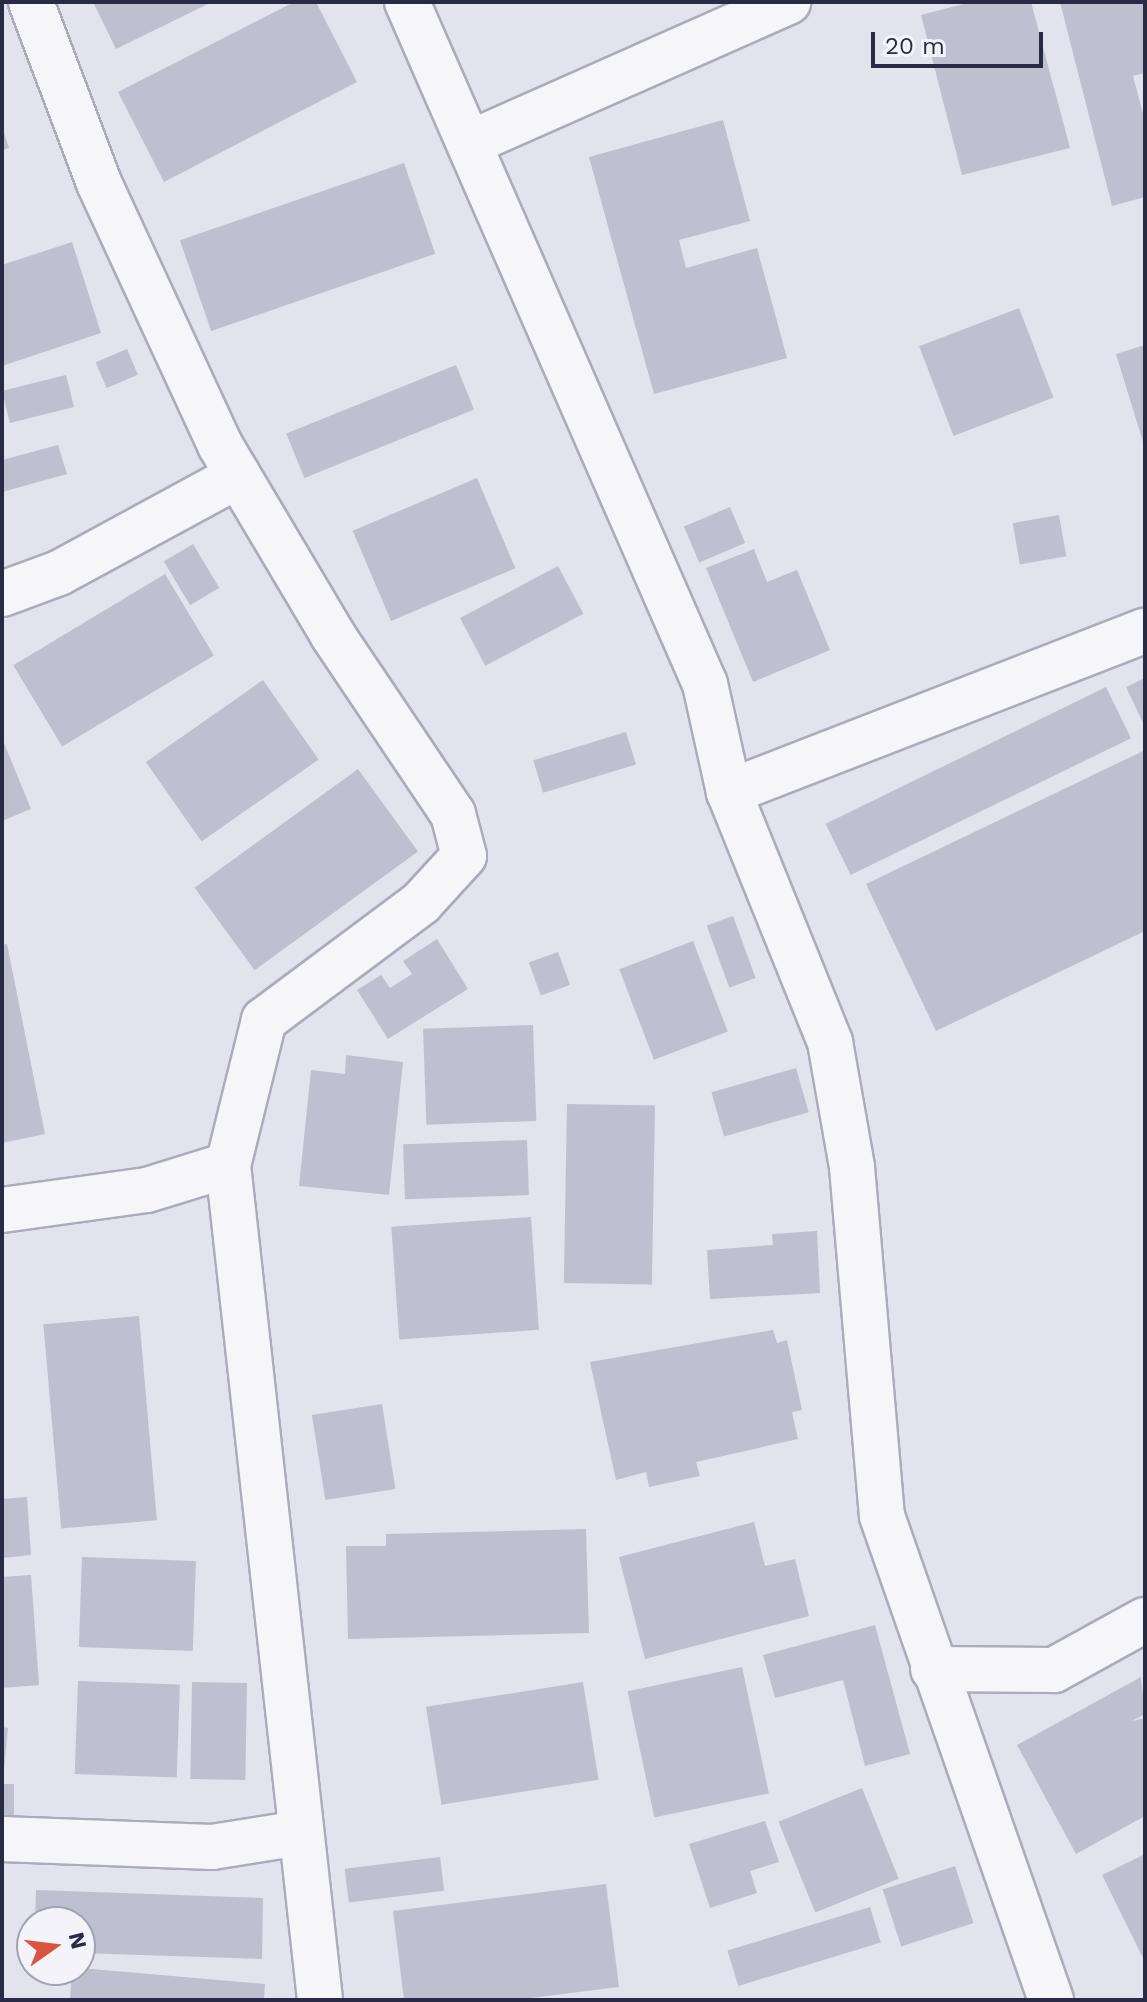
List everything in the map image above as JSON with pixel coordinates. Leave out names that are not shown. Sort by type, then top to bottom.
[{"type":"street","points":[[31,2],[99,183],[238,476],[332,634],[423,762],[453,814],[464,856],[421,903],[264,1020],[228,1165],[320,2000]]},
{"type":"street","points":[[407,2],[472,142],[705,684],[729,792],[830,1042],[852,1167],[882,1516],[1051,2000]]},
{"type":"street","points":[[472,142],[788,2]]},
{"type":"street","points":[[2,594],[59,573],[238,476]]},
{"type":"street","points":[[729,792],[1145,631]]},
{"type":"street","points":[[2,1210],[147,1190],[228,1165]]},
{"type":"street","points":[[933,1669],[1054,1670],[1145,1620]]},
{"type":"street","points":[[2,1839],[212,1847],[300,1833]]},
{"type":"building","points":[[93,2],[212,2],[116,49]]},
{"type":"building","points":[[294,2],[316,2],[357,82],[164,182],[118,92]]},
{"type":"building","points":[[971,2],[1031,2],[1070,148],[962,175],[921,15]]},
{"type":"building","points":[[1060,2],[1145,2],[1145,73],[1133,76],[1145,121],[1145,197],[1112,206]]},
{"type":"building","points":[[723,120],[750,221],[679,240],[686,268],[757,248],[787,358],[654,394],[589,157]]},
{"type":"building","points":[[2,127],[9,148],[2,150]]},
{"type":"building","points":[[404,163],[435,254],[211,331],[180,240]]},
{"type":"building","points":[[72,242],[101,333],[2,366],[2,265]]},
{"type":"building","points":[[1019,308],[1053,398],[954,436],[919,346]]},
{"type":"building","points":[[1145,345],[1145,445],[1144,445],[1116,354]]},
{"type":"building","points":[[127,349],[138,375],[107,388],[96,362]]},
{"type":"building","points":[[456,365],[474,410],[304,478],[286,434]]},
{"type":"building","points":[[66,375],[74,407],[10,423],[2,391]]},
{"type":"building","points":[[58,445],[67,474],[2,492],[2,460]]},
{"type":"building","points":[[477,478],[515,568],[391,621],[353,531]]},
{"type":"building","points":[[730,507],[745,543],[699,562],[684,527]]},
{"type":"building","points":[[1059,515],[1066,556],[1020,565],[1013,523]]},
{"type":"building","points":[[193,544],[219,588],[190,605],[164,562]]},
{"type":"building","points":[[754,549],[767,582],[797,570],[830,650],[753,682],[706,568]]},
{"type":"building","points":[[558,566],[583,614],[485,666],[460,618]]},
{"type":"building","points":[[165,574],[214,655],[62,747],[13,665]]},
{"type":"building","points":[[1145,678],[1145,727],[1126,687]]},
{"type":"building","points":[[263,680],[319,759],[201,841],[146,762]]},
{"type":"building","points":[[1106,687],[1131,738],[851,875],[826,824]]},
{"type":"building","points":[[626,732],[636,765],[543,793],[533,760]]},
{"type":"building","points":[[2,738],[31,809],[2,821]]},
{"type":"building","points":[[1143,751],[1145,931],[936,1031],[866,884]]},
{"type":"building","points":[[358,769],[418,852],[255,970],[195,888]]},
{"type":"building","points":[[733,916],[756,978],[729,988],[707,926]]},
{"type":"building","points":[[437,939],[468,989],[388,1039],[357,990],[381,975],[390,988],[412,974],[403,961]]},
{"type":"building","points":[[693,941],[728,1032],[654,1060],[619,969]]},
{"type":"building","points":[[7,944],[45,1134],[2,1143],[2,945]]},
{"type":"building","points":[[558,952],[570,985],[541,995],[529,963]]},
{"type":"building","points":[[533,1025],[536,1121],[426,1125],[423,1029]]},
{"type":"building","points":[[346,1055],[403,1062],[389,1195],[299,1186],[311,1070],[345,1074]]},
{"type":"building","points":[[796,1068],[809,1112],[724,1136],[711,1092]]},
{"type":"building","points":[[567,1104],[655,1106],[652,1285],[564,1283]]},
{"type":"building","points":[[527,1140],[529,1195],[405,1199],[403,1144]]},
{"type":"building","points":[[531,1217],[539,1330],[399,1339],[391,1227]]},
{"type":"building","points":[[817,1231],[820,1293],[710,1299],[707,1250],[773,1245],[772,1234]]},
{"type":"building","points":[[139,1316],[157,1520],[61,1529],[43,1324]]},
{"type":"building","points":[[773,1330],[777,1343],[787,1340],[802,1410],[792,1412],[798,1439],[696,1462],[700,1476],[649,1487],[646,1472],[616,1480],[590,1362]]},
{"type":"building","points":[[382,1404],[395,1489],[325,1500],[312,1415]]},
{"type":"building","points":[[27,1497],[31,1555],[2,1558],[2,1499]]},
{"type":"building","points":[[754,1522],[765,1566],[795,1559],[809,1616],[645,1659],[619,1557]]},
{"type":"building","points":[[586,1529],[589,1633],[348,1639],[346,1546],[386,1546],[386,1534]]},
{"type":"building","points":[[82,1557],[196,1561],[193,1651],[79,1647]]},
{"type":"building","points":[[31,1575],[39,1685],[2,1688],[2,1577]]},
{"type":"building","points":[[875,1625],[910,1754],[865,1766],[843,1680],[775,1698],[763,1655]]},
{"type":"building","points":[[742,1667],[769,1793],[654,1818],[628,1691]]},
{"type":"building","points":[[1141,1677],[1145,1714],[1132,1721],[1145,1718],[1145,1816],[1076,1854],[1017,1745]]},
{"type":"building","points":[[78,1681],[180,1685],[177,1778],[75,1774]]},
{"type":"building","points":[[192,1682],[247,1683],[245,1780],[190,1779]]},
{"type":"building","points":[[583,1682],[598,1780],[441,1805],[426,1707]]},
{"type":"building","points":[[2,1727],[8,1728],[4,1768],[2,1768]]},
{"type":"building","points":[[2,1784],[14,1784],[14,1822],[2,1822]]},
{"type":"building","points":[[862,1788],[899,1879],[815,1913],[779,1822]]},
{"type":"building","points":[[765,1821],[779,1862],[750,1871],[757,1893],[710,1908],[689,1844]]},
{"type":"building","points":[[1145,1854],[1145,1962],[1102,1875]]},
{"type":"building","points":[[440,1857],[444,1891],[349,1902],[345,1869]]},
{"type":"building","points":[[955,1866],[974,1923],[901,1947],[883,1889]]},
{"type":"building","points":[[606,1884],[619,1987],[515,2000],[404,2000],[393,1911]]},
{"type":"building","points":[[36,1890],[263,1898],[262,1959],[96,1954],[96,1906],[36,1906]]},
{"type":"building","points":[[870,1907],[881,1942],[738,1986],[728,1951]]},
{"type":"building","points":[[96,1969],[265,1984],[264,2000],[70,2000],[71,1986],[96,1986]]}]
